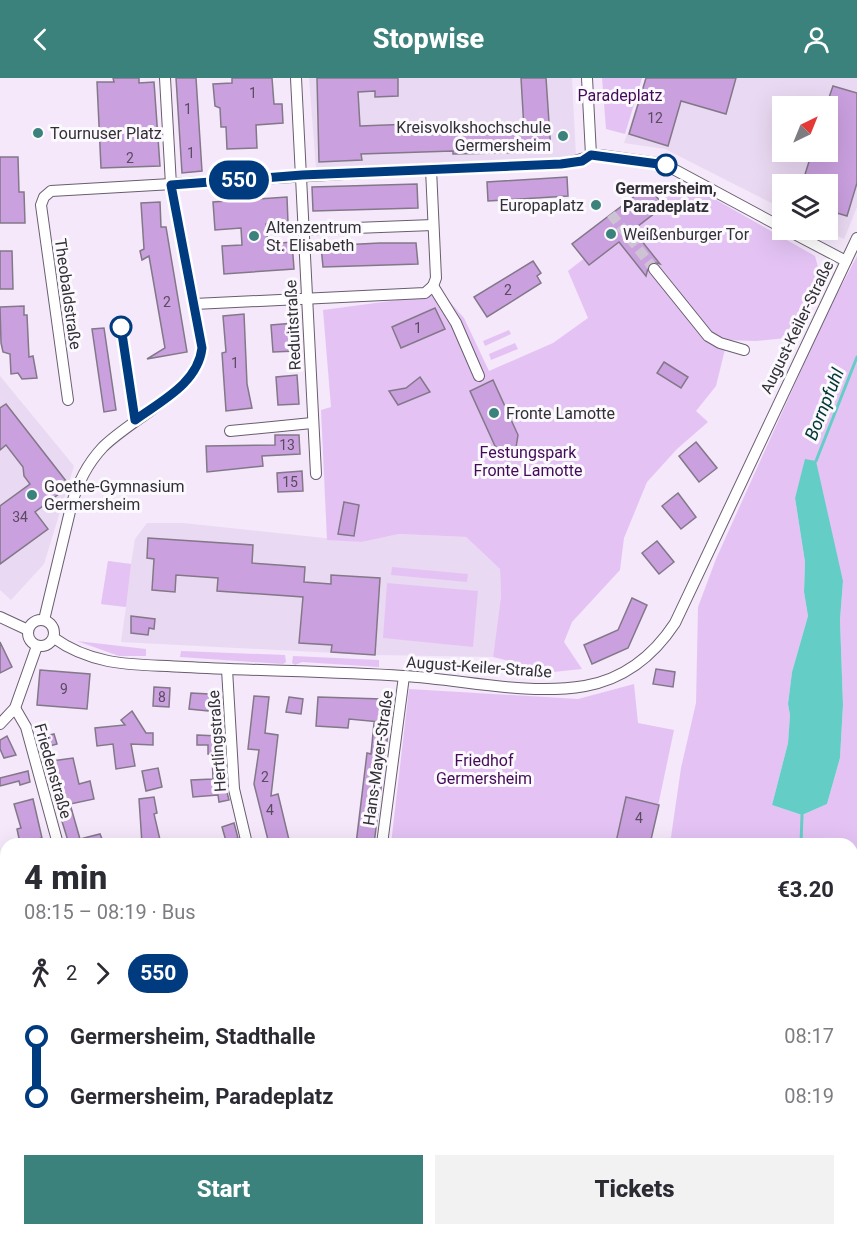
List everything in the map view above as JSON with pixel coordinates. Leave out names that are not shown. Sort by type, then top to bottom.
[{"type":"street","points":[[44,620],[70,507],[76,489],[90,462],[109,441],[190,378],[199,365],[202,348],[171,185],[165,78]]},
{"type":"street","name":"Reduitstraße","points":[[296,78],[316,474]]},
{"type":"street","points":[[586,78],[591,155]]},
{"type":"street","points":[[171,185],[302,175],[568,164],[582,161],[591,155],[664,164],[772,222]]},
{"type":"street","points":[[194,304],[425,293],[433,286],[436,278],[431,169]]},
{"type":"street","name":"Theobaldstraße","points":[[68,400],[41,205],[47,193],[63,189],[171,185]]},
{"type":"street","points":[[303,230],[433,225]]},
{"type":"street","name":"August-Keiler-Straße","points":[[54,638],[85,654],[106,661],[227,669],[404,676],[527,688],[576,687],[621,674],[653,652],[670,631],[684,606],[857,238]]},
{"type":"street","points":[[806,240],[846,261]]},
{"type":"street","points":[[654,269],[714,340],[744,350]]},
{"type":"street","points":[[433,286],[456,323],[479,376]]},
{"type":"street","points":[[230,431],[312,423]]},
{"type":"street","points":[[0,617],[28,630]]},
{"type":"street","points":[[44,620],[53,627],[54,638],[45,646],[37,646],[29,638],[28,630],[32,623],[44,620]]},
{"type":"street","points":[[0,724],[15,708],[37,646]]},
{"type":"street","name":"Hertlingstraße","points":[[227,669],[234,789],[246,838]]},
{"type":"street","name":"Hans-Mayer-Straße","points":[[383,838],[404,676]]},
{"type":"street","name":"Friedenstraße","points":[[15,708],[26,727],[56,838]]},
{"type":"shaded area","points":[[309,78],[572,78],[576,157],[316,168]]},
{"type":"shaded area","points":[[646,78],[857,78],[857,207],[844,239],[838,236],[838,174],[772,174],[772,203],[665,149],[624,143]]},
{"type":"shaded area","name":"Goethe-Gymnasium Germersheim","points":[[0,376],[74,466],[44,564],[11,600],[0,590]]},
{"type":"shaded area","name":"Bornpfuhl","points":[[805,459],[816,461],[843,581],[840,620],[843,705],[840,758],[827,804],[802,815],[772,805],[788,743],[790,715],[788,704],[792,672],[808,616],[804,592],[805,562],[795,498]]},
{"type":"shaded area","points":[[147,523],[183,523],[362,542],[399,534],[466,537],[500,569],[501,596],[493,657],[375,655],[121,642],[126,607],[101,604],[108,561],[131,564],[135,539]]},
{"type":"green space","name":"Paradeplatz","points":[[602,78],[642,78],[625,134],[606,129]]},
{"type":"green space","name":"Festungspark Fronte Lamotte","points":[[683,181],[772,232],[772,240],[787,240],[815,256],[821,278],[795,337],[756,341],[722,340],[726,345],[716,386],[696,411],[708,422],[677,449],[647,482],[624,538],[620,570],[572,622],[564,642],[582,669],[553,672],[493,657],[501,596],[500,569],[466,537],[399,534],[362,542],[327,540],[321,410],[331,407],[323,310],[443,294],[464,318],[489,371],[553,343],[588,318],[568,271]]},
{"type":"green space","points":[[857,256],[857,838],[670,838],[681,768],[696,703],[698,607],[716,559],[826,315]],"holes":[[[806,459],[843,581],[840,620],[843,705],[840,758],[827,804],[802,815],[772,805],[788,743],[790,715],[788,704],[792,672],[808,616],[804,592],[805,562],[795,498]]]},
{"type":"green space","points":[[509,330],[511,334],[485,346],[483,341]]},
{"type":"green space","points":[[515,343],[518,349],[491,360],[489,354]]},
{"type":"green space","points":[[108,561],[131,564],[126,607],[101,604]]},
{"type":"green space","points":[[392,567],[468,574],[467,582],[391,575]]},
{"type":"green space","points":[[387,583],[478,591],[473,647],[383,638]]},
{"type":"green space","points":[[77,641],[146,649],[146,656],[119,656]]},
{"type":"green space","points":[[181,651],[285,655],[286,662],[283,664],[180,657]]},
{"type":"green space","points":[[293,656],[379,660],[379,667],[302,662],[295,665],[292,663]]},
{"type":"green space","name":"Friedhof Germersheim","points":[[634,684],[638,723],[674,730],[651,838],[392,838],[409,689],[578,699]]},
{"type":"building","points":[[113,78],[139,78],[139,83],[154,82],[160,166],[101,168],[97,82],[114,82]]},
{"type":"building","points":[[176,78],[196,78],[202,171],[182,173]]},
{"type":"building","points":[[232,78],[272,78],[274,104],[282,104],[283,123],[256,125],[257,148],[227,149],[226,127],[221,127],[220,108],[215,106],[213,84],[232,83]]},
{"type":"building","points":[[317,78],[398,78],[398,96],[375,97],[375,91],[358,92],[360,126],[438,123],[439,132],[524,129],[521,78],[546,78],[551,152],[453,154],[453,151],[361,154],[362,160],[319,162]]},
{"type":"building","points":[[646,78],[736,78],[726,114],[681,101],[668,146],[629,134]]},
{"type":"building","points":[[833,86],[857,93],[857,183],[847,216],[838,213],[838,174],[805,174],[809,162],[838,162],[838,96],[830,96]]},
{"type":"building","points":[[0,157],[18,157],[19,192],[24,192],[25,223],[0,223]]},
{"type":"building","points":[[567,177],[568,196],[488,201],[487,182]]},
{"type":"building","points":[[417,184],[418,208],[313,211],[312,187]]},
{"type":"building","name":"Weißenburger Tor","points":[[648,186],[664,206],[633,230],[660,264],[653,262],[649,264],[646,276],[619,242],[589,265],[572,244]]},
{"type":"building","name":"Altenzentrum St. Elisabeth","points":[[287,197],[288,223],[266,224],[268,244],[292,242],[294,269],[224,274],[222,246],[242,245],[241,228],[215,230],[213,202]]},
{"type":"building","points":[[160,202],[161,227],[166,227],[187,352],[147,359],[165,348],[149,256],[142,260],[140,251],[144,249],[141,203]]},
{"type":"building","points":[[416,243],[418,264],[323,267],[321,246]]},
{"type":"building","points":[[0,251],[12,251],[13,289],[0,289]]},
{"type":"building","points":[[533,261],[541,273],[537,276],[541,283],[487,317],[474,297]]},
{"type":"building","points":[[24,306],[24,315],[27,315],[29,357],[33,356],[37,378],[22,379],[18,373],[11,374],[10,354],[3,352],[1,343],[0,307]]},
{"type":"building","points":[[435,308],[445,329],[401,348],[392,327]]},
{"type":"building","points":[[244,314],[247,384],[252,408],[226,411],[222,353],[226,352],[223,316]]},
{"type":"building","points":[[294,323],[296,351],[273,352],[271,325]]},
{"type":"building","points":[[104,328],[116,410],[104,412],[92,329]]},
{"type":"building","points":[[664,362],[688,377],[681,388],[657,373]]},
{"type":"building","points":[[297,375],[299,404],[278,405],[276,377]]},
{"type":"building","points":[[420,377],[430,392],[398,405],[389,391],[406,388]]},
{"type":"building","name":"Fronte Lamotte","points":[[493,380],[518,435],[514,460],[495,446],[470,391]]},
{"type":"building","points":[[6,404],[66,481],[61,485],[64,490],[35,512],[48,529],[0,564],[0,506],[30,484],[24,476],[23,467],[6,445],[0,450],[0,408]]},
{"type":"building","points":[[275,435],[299,435],[300,454],[262,456],[263,466],[207,472],[206,446],[275,445]]},
{"type":"building","points":[[696,442],[717,468],[699,482],[679,456]]},
{"type":"building","points":[[302,471],[303,491],[278,492],[277,473]]},
{"type":"building","points":[[678,493],[696,517],[681,529],[662,506]]},
{"type":"building","points":[[344,502],[359,505],[354,536],[338,534]]},
{"type":"building","points":[[148,538],[253,545],[252,563],[305,567],[304,582],[331,584],[331,575],[380,578],[375,655],[331,652],[332,645],[299,643],[303,597],[217,591],[218,578],[176,575],[175,592],[152,590],[154,559],[147,558]]},
{"type":"building","points":[[657,541],[674,562],[659,574],[642,553]]},
{"type":"building","points":[[632,598],[647,605],[628,648],[592,664],[584,645],[618,630]]},
{"type":"building","points":[[131,616],[155,619],[154,629],[149,628],[148,635],[131,633]]},
{"type":"building","points":[[0,642],[12,667],[0,673]]},
{"type":"building","points":[[656,669],[675,672],[673,687],[653,684]]},
{"type":"building","points":[[40,670],[90,674],[87,709],[37,705]]},
{"type":"building","points":[[154,687],[170,688],[169,707],[153,706]]},
{"type":"building","points":[[191,693],[209,694],[208,711],[189,709]]},
{"type":"building","points":[[254,696],[269,697],[265,733],[278,735],[271,796],[278,794],[289,838],[268,838],[254,784],[259,750],[248,749]]},
{"type":"building","points":[[289,697],[303,699],[301,714],[286,712]]},
{"type":"building","points":[[318,697],[382,699],[380,722],[349,719],[348,728],[316,726]]},
{"type":"building","points":[[132,711],[146,733],[153,733],[153,745],[131,744],[135,766],[116,769],[113,744],[97,746],[95,728],[125,725],[121,720]]},
{"type":"building","points":[[374,723],[389,725],[375,838],[357,838],[367,753],[371,754]]},
{"type":"building","points":[[54,734],[57,744],[46,747],[42,737]]},
{"type":"building","points":[[197,735],[218,736],[218,747],[223,747],[224,781],[229,800],[219,802],[218,795],[193,797],[191,780],[213,779],[212,754],[208,754],[208,745],[197,745]]},
{"type":"building","points":[[7,736],[16,755],[4,758],[0,749],[0,740]]},
{"type":"building","points":[[73,758],[79,784],[90,781],[94,799],[70,804],[80,838],[67,838],[60,815],[63,814],[52,761]]},
{"type":"building","points":[[158,768],[162,787],[146,791],[142,771]]},
{"type":"building","points":[[28,771],[30,782],[20,785],[19,781],[0,786],[0,778]]},
{"type":"building","points":[[154,797],[157,813],[154,814],[160,838],[142,838],[139,799]]},
{"type":"building","points":[[626,797],[659,805],[651,838],[617,838]]},
{"type":"building","points":[[33,799],[42,838],[19,838],[17,829],[21,828],[14,804]]},
{"type":"building","points":[[234,823],[238,838],[225,838],[222,827]]},
{"type":"building","points":[[100,834],[102,838],[84,838]]},
{"type":"waterway","name":"Bornpfuhl","points":[[816,461],[857,357]]},
{"type":"waterway","name":"Bornpfuhl","points":[[801,838],[802,815]]},
{"type":"tunnel","points":[[611,214],[654,269]]},
{"type":"bus line","name":"550","points":[[121,327],[135,420],[190,378],[201,358],[202,348],[171,185],[302,175],[561,164],[582,161],[591,155],[666,165]]},
{"type":"place","name":"Tournuser Platz","points":[[38,133]]},
{"type":"place","name":"Kreisvolkshochschule Germersheim","points":[[563,136]]},
{"type":"place","name":"Germersheim, Paradeplatz","points":[[666,165]]},
{"type":"place","name":"Europaplatz","points":[[596,205]]},
{"type":"place","name":"Weißenburger Tor","points":[[611,234]]},
{"type":"place","name":"Altenzentrum St. Elisabeth","points":[[254,236]]},
{"type":"place","name":"Fronte Lamotte","points":[[494,413]]},
{"type":"place","name":"Goethe-Gymnasium Germersheim","points":[[32,495]]}]
